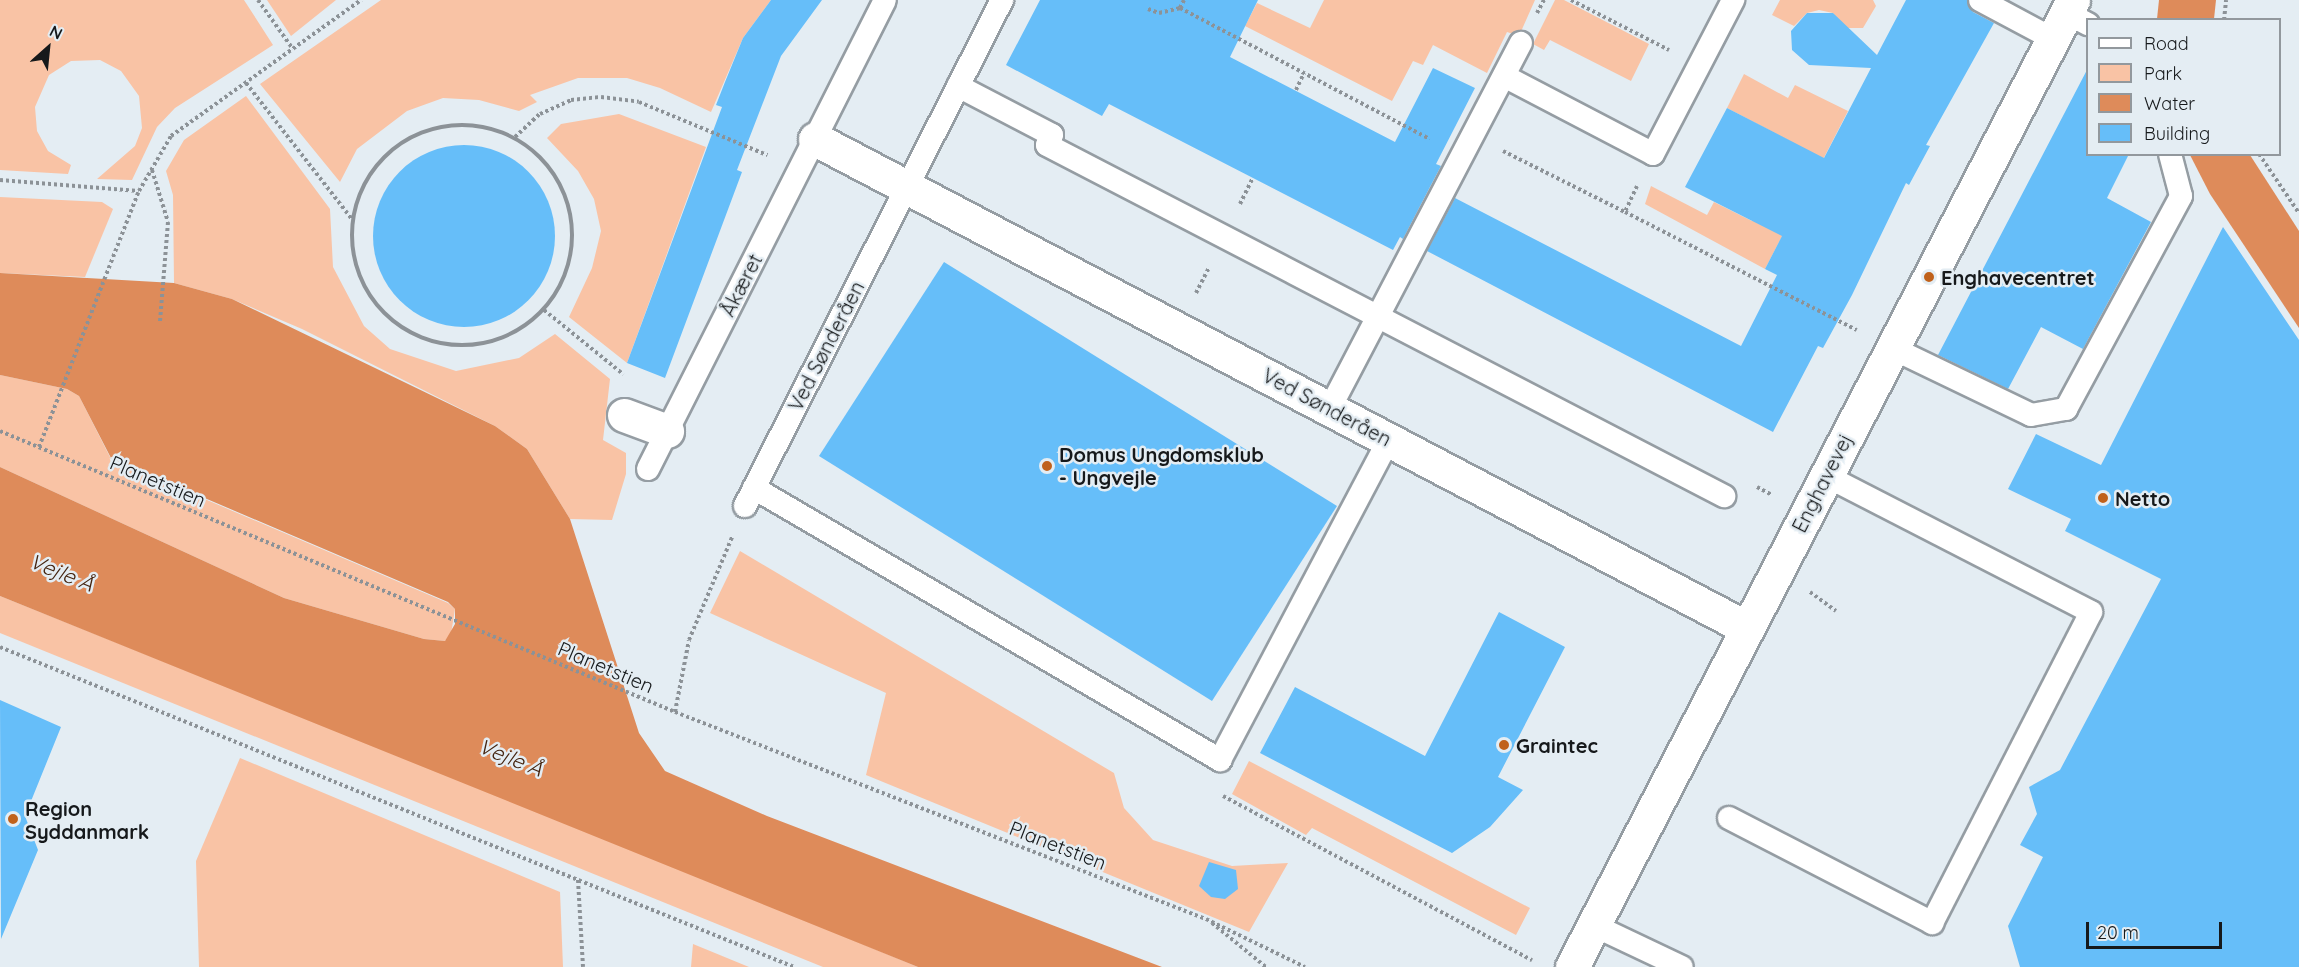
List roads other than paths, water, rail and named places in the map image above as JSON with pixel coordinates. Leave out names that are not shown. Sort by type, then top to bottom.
[{"type":"street","name":"Enghavevej","points":[[1572,967],[1892,348],[2070,19]]},
{"type":"street","points":[[815,139],[907,186]]},
{"type":"street","name":"Ved Sønderåen","points":[[907,186],[1747,628]]},
{"type":"street","points":[[624,415],[667,431]]},
{"type":"lane","name":"Åkæret","points":[[648,469],[885,0]]},
{"type":"lane","name":"Ved Sønderåen","points":[[1002,0],[749,497],[1220,760],[1389,439]]},
{"type":"lane","points":[[1504,76],[1653,154],[1733,0]]},
{"type":"lane","points":[[1980,0],[2070,19]]},
{"type":"lane","points":[[1329,408],[1521,43]]},
{"type":"lane","points":[[958,86],[1052,135],[1047,145],[1724,496]]},
{"type":"lane","points":[[1892,348],[2031,415],[2066,409],[2181,196],[2171,156]]},
{"type":"lane","points":[[1729,818],[1932,923],[2091,612],[1826,476]]},
{"type":"lane","points":[[1593,925],[1682,967]]},
{"type":"water","points":[[2159,0],[2216,0],[2214,18],[2157,18]]},
{"type":"water","points":[[2191,156],[2251,156],[2299,231],[2299,328],[2210,194]]},
{"type":"water","name":"Vejle Å","points":[[0,273],[174,283],[232,299],[495,426],[527,449],[570,519],[639,733],[665,771],[767,816],[1162,967],[918,967],[0,596],[0,467],[284,598],[424,639],[445,641],[455,624],[455,609],[448,602],[111,458],[79,396],[67,389],[0,375]]},
{"type":"place","name":"Enghavecentret","points":[[1929,277]]},
{"type":"place","name":"Domus Ungdomsklub - Ungvejle","points":[[1047,466]]},
{"type":"place","name":"Netto","points":[[2103,498]]},
{"type":"place","name":"Graintec","points":[[1504,745]]},
{"type":"place","name":"Region Syddanmark","points":[[13,819]]}]
